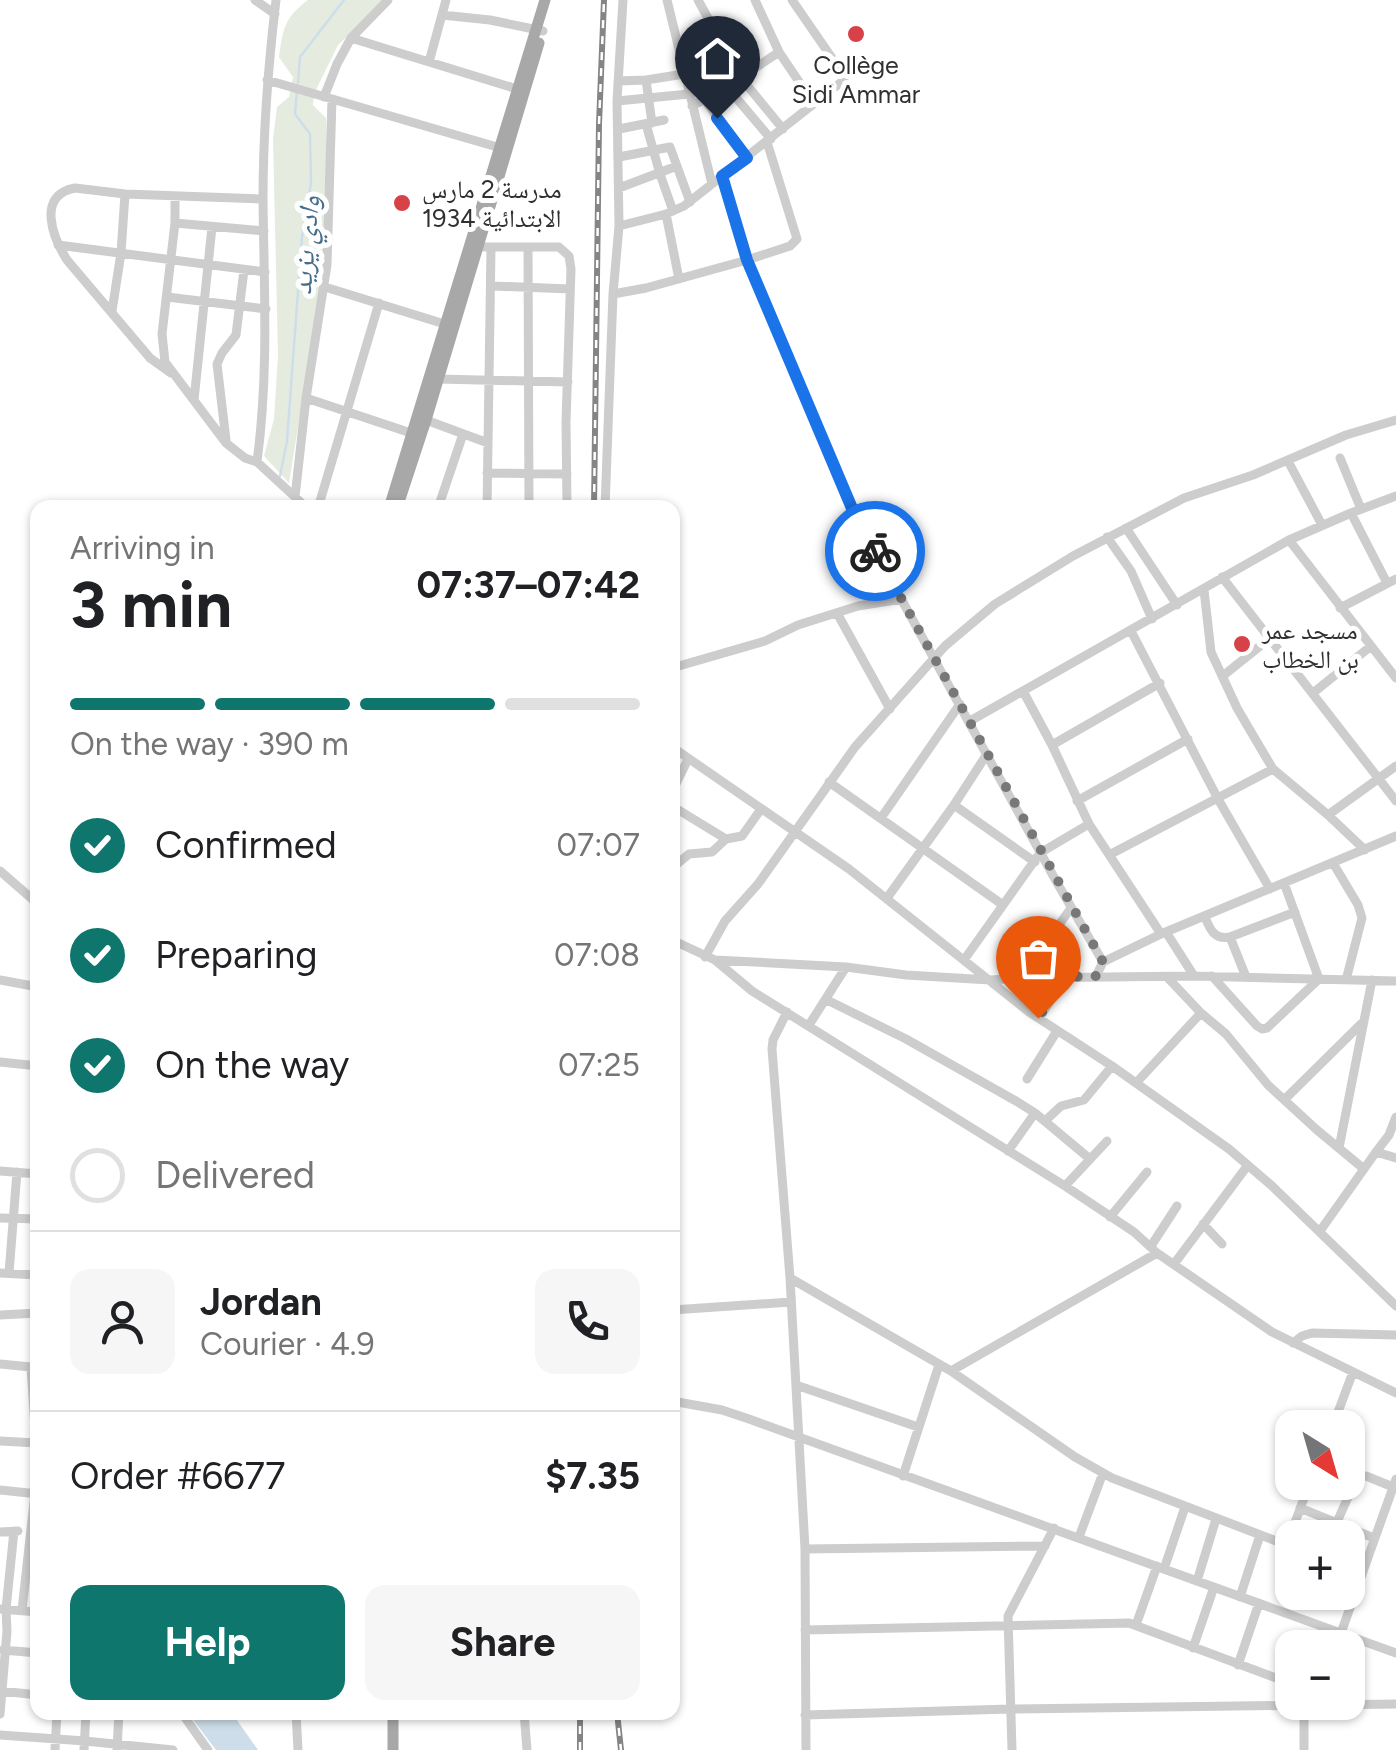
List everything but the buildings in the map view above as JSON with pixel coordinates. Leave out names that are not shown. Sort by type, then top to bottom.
[{"type":"main road","points":[[504,149],[549,0]]},
{"type":"main road","points":[[399,500],[449,325],[479,247],[517,89],[540,30]]},
{"type":"main road","points":[[392,500],[416,435],[426,420],[449,325]]},
{"type":"main road","points":[[393,1720],[393,1750]]},
{"type":"street","points":[[255,0],[274,14]]},
{"type":"street","points":[[260,465],[266,354],[266,80],[276,0]]},
{"type":"street","points":[[293,496],[324,287],[325,97],[351,38],[388,0]]},
{"type":"street","points":[[429,62],[446,0]]},
{"type":"street","points":[[606,500],[612,294],[619,226],[618,81],[623,0]]},
{"type":"street","points":[[667,0],[712,184]]},
{"type":"street","points":[[698,0],[741,78],[782,129]]},
{"type":"street","points":[[755,0],[779,52],[814,104]]},
{"type":"street","points":[[619,226],[690,202],[843,81],[844,75],[792,0]]},
{"type":"street","points":[[442,15],[540,30]]},
{"type":"street","points":[[695,32],[715,94]]},
{"type":"street","points":[[351,38],[517,89]]},
{"type":"street","points":[[692,106],[779,52]]},
{"type":"street","points":[[618,81],[646,80],[706,64]]},
{"type":"street","points":[[266,80],[504,149]]},
{"type":"street","points":[[646,80],[653,150],[669,212],[679,278]]},
{"type":"street","points":[[612,294],[747,260],[790,246],[797,239],[769,141],[727,87]]},
{"type":"street","points":[[618,101],[689,94]]},
{"type":"street","points":[[705,100],[747,158]]},
{"type":"street","points":[[618,129],[664,120]]},
{"type":"street","points":[[619,157],[670,147],[690,202]]},
{"type":"street","points":[[619,188],[677,166]]},
{"type":"street","points":[[722,176],[747,260],[854,513],[970,721],[1038,857],[1103,962]]},
{"type":"street","points":[[171,372],[150,358],[67,260],[58,245],[51,210],[60,194],[74,188],[125,194],[263,198]]},
{"type":"street","points":[[112,311],[125,194]]},
{"type":"street","points":[[175,196],[162,334],[164,362],[226,444],[260,465],[297,500]]},
{"type":"street","points":[[175,223],[264,231]]},
{"type":"street","points":[[194,400],[212,227]]},
{"type":"street","points":[[58,245],[265,272]]},
{"type":"street","points":[[487,500],[492,286],[479,247],[559,248],[570,261],[567,500]]},
{"type":"street","points":[[528,247],[529,500]]},
{"type":"street","points":[[226,444],[217,364],[236,335],[244,270]]},
{"type":"street","points":[[492,286],[570,289]]},
{"type":"street","points":[[324,287],[449,325]]},
{"type":"street","points":[[167,297],[266,309]]},
{"type":"street","points":[[320,500],[379,303]]},
{"type":"street","points":[[438,379],[568,382]]},
{"type":"street","points":[[306,398],[416,435]]},
{"type":"street","points":[[426,420],[488,443]]},
{"type":"street","points":[[710,958],[725,921],[758,884],[856,746],[945,646],[994,604],[1108,537],[1202,490],[1253,476],[1346,435],[1396,420]]},
{"type":"street","points":[[441,500],[464,434]]},
{"type":"street","points":[[1340,458],[1356,511],[1392,581],[1340,608]]},
{"type":"street","points":[[1288,461],[1322,525]]},
{"type":"street","points":[[487,473],[567,474]]},
{"type":"street","points":[[970,721],[1289,540],[1396,496]]},
{"type":"street","points":[[1126,528],[1176,605]]},
{"type":"street","points":[[1108,537],[1131,571],[1152,619]]},
{"type":"street","points":[[1289,540],[1394,674]]},
{"type":"street","points":[[1222,578],[1396,802]]},
{"type":"street","points":[[1204,590],[1211,652],[1237,708],[1274,769],[1365,850]]},
{"type":"street","points":[[680,666],[765,641],[837,612],[902,599]]},
{"type":"street","points":[[837,612],[890,709]]},
{"type":"street","points":[[1131,631],[1218,799],[1270,889]]},
{"type":"street","points":[[1224,675],[1270,638]]},
{"type":"street","points":[[1313,693],[1371,646]]},
{"type":"street","points":[[1052,745],[1160,683]]},
{"type":"street","points":[[1023,691],[1089,824],[1194,976]]},
{"type":"street","points":[[881,818],[960,704]]},
{"type":"street","points":[[1078,801],[1188,740]]},
{"type":"street","points":[[680,753],[887,898],[1038,1018],[1112,1066],[1248,1165],[1396,1306]]},
{"type":"street","points":[[887,898],[987,754]]},
{"type":"street","points":[[680,776],[688,759]]},
{"type":"street","points":[[1328,814],[1396,766]]},
{"type":"street","points":[[1109,855],[1274,769]]},
{"type":"street","points":[[829,782],[1003,905]]},
{"type":"street","points":[[954,806],[1038,857]]},
{"type":"street","points":[[680,861],[689,854],[712,852],[726,839],[742,836],[761,808]]},
{"type":"street","points":[[680,811],[726,839]]},
{"type":"street","points":[[964,960],[1038,857],[1089,824]]},
{"type":"street","points":[[1096,976],[1103,962],[1164,932],[1396,836]]},
{"type":"street","points":[[1334,863],[1362,918],[1346,980]]},
{"type":"street","points":[[0,871],[30,897]]},
{"type":"street","points":[[1284,883],[1319,979]]},
{"type":"street","points":[[1022,978],[1071,908]]},
{"type":"street","points":[[1205,917],[1215,935],[1222,938],[1295,912]]},
{"type":"street","points":[[1230,937],[1246,977]]},
{"type":"street","points":[[680,944],[710,958],[752,991],[1065,1186],[1272,1332],[1396,1392]]},
{"type":"street","points":[[710,958],[990,980],[1212,976],[1396,982]]},
{"type":"street","points":[[809,1025],[846,967]]},
{"type":"street","points":[[1212,976],[1262,1029],[1268,1028],[1319,979]]},
{"type":"street","points":[[1038,1018],[1066,977]]},
{"type":"street","points":[[1167,977],[1226,1034],[1268,1084],[1364,1169]]},
{"type":"street","points":[[0,980],[30,985]]},
{"type":"street","points":[[1340,1148],[1372,980]]},
{"type":"street","points":[[827,1000],[906,1039],[1036,1113],[1090,1159]]},
{"type":"street","points":[[787,1012],[772,1049],[800,1438],[806,1750]]},
{"type":"street","points":[[1136,1083],[1200,1013]]},
{"type":"street","points":[[1285,1099],[1363,1022]]},
{"type":"street","points":[[1027,1079],[1057,1031]]},
{"type":"street","points":[[0,1062],[30,1065]]},
{"type":"street","points":[[1045,1121],[1061,1106],[1084,1100],[1112,1066]]},
{"type":"street","points":[[1008,1151],[1036,1113]]},
{"type":"street","points":[[1320,1232],[1389,1135],[1396,1117]]},
{"type":"street","points":[[1065,1186],[1107,1142]]},
{"type":"street","points":[[1376,1152],[1396,1158]]},
{"type":"street","points":[[1174,1264],[1248,1165]]},
{"type":"street","points":[[0,1171],[30,1173]]},
{"type":"street","points":[[18,1172],[5,1273],[30,1275]]},
{"type":"street","points":[[1110,1217],[1147,1172]]},
{"type":"street","points":[[951,1372],[1154,1250],[1177,1206]]},
{"type":"street","points":[[0,1218],[30,1219]]},
{"type":"street","points":[[1203,1224],[1222,1244]]},
{"type":"street","points":[[790,1278],[951,1372],[1074,1457],[1121,1483],[1275,1540]]},
{"type":"street","points":[[680,1309],[791,1302]]},
{"type":"street","points":[[0,1315],[30,1313]]},
{"type":"street","points":[[1293,1343],[1312,1334],[1396,1335]]},
{"type":"street","points":[[0,1364],[30,1366]]},
{"type":"street","points":[[903,1476],[939,1365]]},
{"type":"street","points":[[1339,1410],[1353,1372]]},
{"type":"street","points":[[796,1384],[918,1428]]},
{"type":"street","points":[[680,1402],[722,1410],[1328,1629]]},
{"type":"street","points":[[0,1442],[30,1443]]},
{"type":"street","points":[[1079,1537],[1103,1473]]},
{"type":"street","points":[[1338,1520],[1356,1476],[1395,1483],[1365,1565]]},
{"type":"street","points":[[0,1490],[30,1492]]},
{"type":"street","points":[[1297,1520],[1303,1500]]},
{"type":"street","points":[[1136,1624],[1185,1507]]},
{"type":"street","points":[[1300,1508],[1332,1520]]},
{"type":"street","points":[[1197,1581],[1216,1519]]},
{"type":"street","points":[[1012,1750],[1010,1612],[1054,1528]]},
{"type":"street","points":[[0,1714],[3,1609],[14,1530]]},
{"type":"street","points":[[0,1532],[30,1532],[22,1610]]},
{"type":"street","points":[[1365,1534],[1374,1538]]},
{"type":"street","points":[[1240,1596],[1260,1535]]},
{"type":"street","points":[[805,1549],[1044,1546]]},
{"type":"street","points":[[1193,1648],[1214,1587]]},
{"type":"street","points":[[1238,1665],[1260,1603]]},
{"type":"street","points":[[3,1609],[30,1611]]},
{"type":"street","points":[[804,1630],[1136,1624],[1275,1678]]},
{"type":"street","points":[[1365,1642],[1396,1653]]},
{"type":"street","points":[[3,1650],[30,1652]]},
{"type":"street","points":[[1,1691],[30,1694]]},
{"type":"street","points":[[805,1715],[1275,1704]]},
{"type":"street","points":[[1365,1704],[1396,1704]]},
{"type":"street","points":[[55,1745],[56,1720]]},
{"type":"street","points":[[84,1745],[86,1720]]},
{"type":"street","points":[[117,1748],[119,1720]]},
{"type":"street","points":[[187,1720],[208,1750]]},
{"type":"street","points":[[296,1720],[298,1750]]},
{"type":"street","points":[[525,1720],[527,1750]]},
{"type":"street","points":[[1304,1720],[1304,1750]]},
{"type":"street","points":[[0,1735],[55,1745],[173,1750]]},
{"type":"shaded area","points":[[308,0],[385,0],[338,45],[314,94],[313,105],[326,118],[324,265],[289,483],[264,456],[274,419],[278,355],[273,139],[277,107],[289,97],[293,77],[279,57],[284,31],[289,19]]},
{"type":"water","points":[[193,1720],[237,1720],[258,1750],[216,1750]]},
{"type":"waterway","name":"وادي يزيد","points":[[298,83],[300,57],[344,0]]},
{"type":"waterway","name":"وادي يزيد","points":[[280,476],[287,441],[302,237],[311,183],[310,134],[295,114],[297,91]]},
{"type":"railway","points":[[594,500],[604,0]]},
{"type":"railway","points":[[580,1720],[580,1750]]},
{"type":"railway","points":[[618,1720],[621,1750]]},
{"type":"way so far","points":[[875,551],[1103,962],[1096,976],[1066,977],[1038,1018]]},
{"type":"place","name":"Collège Sidi Ammar","points":[[856,34]]},
{"type":"place","name":"مدرسة 2 مارس 1934 الابتدائية","points":[[402,203]]},
{"type":"place","name":"مسجد عمر بن الخطاب","points":[[1242,644]]},
{"type":"route","points":[[717,118],[747,158],[722,176],[747,260],[854,513],[875,551]]}]
